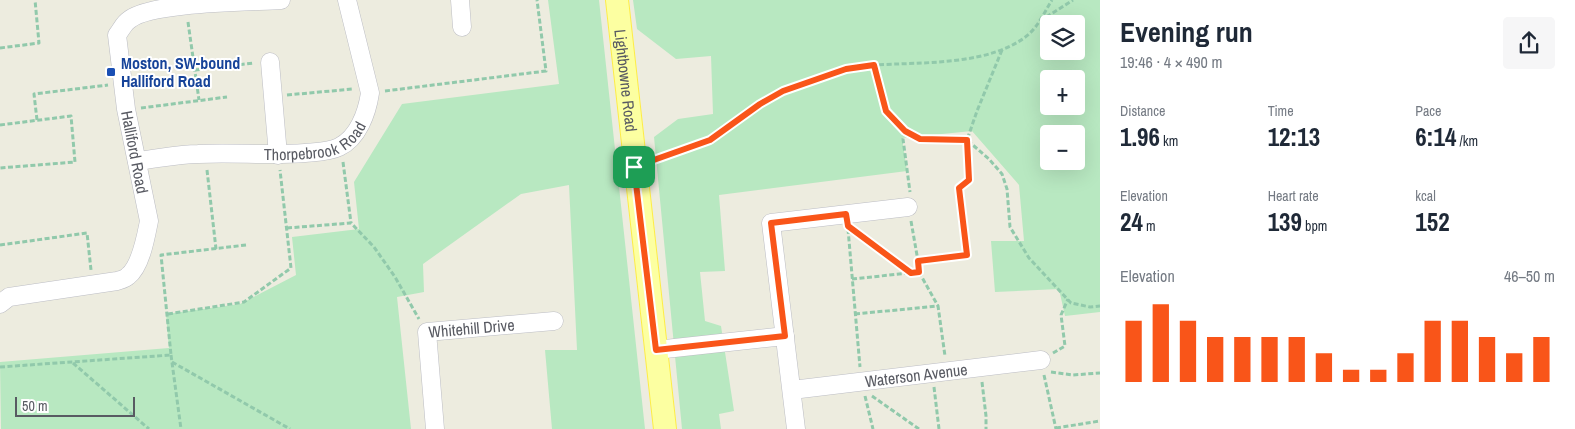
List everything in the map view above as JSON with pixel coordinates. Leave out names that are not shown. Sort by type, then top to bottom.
[{"type":"main road","name":"Lightbowne Road","points":[[617,0],[634,167],[665,429]]},
{"type":"street","name":"Halliford Road","points":[[0,304],[9,298],[117,282],[128,276],[136,266],[146,238],[149,221],[126,109],[117,35],[129,19],[150,10],[205,2],[281,0]]},
{"type":"street","name":"Thorpebrook Road","points":[[138,161],[197,154],[278,155],[333,150],[341,147],[360,125],[368,108],[370,90],[347,0]]},
{"type":"street","points":[[460,0],[462,27]]},
{"type":"street","points":[[270,62],[278,155]]},
{"type":"street","points":[[796,429],[771,223],[908,207]]},
{"type":"street","name":"Whitehill Drive","points":[[435,429],[427,332],[554,321]]},
{"type":"street","points":[[656,350],[785,336]]},
{"type":"street","name":"Waterson Avenue","points":[[792,390],[1041,360]]},
{"type":"path","points":[[0,48],[38,42],[35,0]]},
{"type":"path","points":[[273,96],[370,90],[546,71],[537,0]]},
{"type":"path","points":[[634,167],[710,140],[760,104],[783,91],[846,69],[969,58],[1002,49],[1030,33],[1052,0]]},
{"type":"path","points":[[1039,22],[1073,0]]},
{"type":"path","points":[[185,6],[199,100]]},
{"type":"path","points":[[918,261],[969,255],[959,188],[969,180],[967,140],[1002,49]]},
{"type":"path","points":[[195,70],[270,62]]},
{"type":"path","points":[[874,65],[886,111],[905,131],[920,139],[967,140],[989,159],[1002,174],[1007,189],[1010,227],[1029,258],[1071,303],[1090,307],[1100,306]]},
{"type":"path","points":[[37,120],[34,94],[123,83]]},
{"type":"path","points":[[126,109],[227,97]]},
{"type":"path","points":[[0,125],[70,116],[75,162],[0,168]]},
{"type":"path","points":[[905,131],[903,139],[910,192],[908,207],[919,272],[938,306],[939,429]]},
{"type":"path","points":[[341,147],[351,223],[374,247],[427,332]]},
{"type":"path","points":[[168,314],[244,302],[291,268],[278,155]]},
{"type":"path","points":[[206,163],[216,249]]},
{"type":"path","points":[[287,228],[351,223]]},
{"type":"path","points":[[862,382],[848,226],[911,273]]},
{"type":"path","points":[[0,245],[87,233],[93,285]]},
{"type":"path","points":[[181,429],[161,255],[246,245]]},
{"type":"path","points":[[852,278],[919,272]]},
{"type":"path","points":[[1041,360],[1065,346],[1061,315],[1068,299]]},
{"type":"path","points":[[856,314],[938,306]]},
{"type":"path","points":[[0,367],[171,355]]},
{"type":"path","points":[[72,362],[149,429]]},
{"type":"path","points":[[172,362],[290,429]]},
{"type":"path","points":[[980,367],[986,429]]},
{"type":"path","points":[[1100,373],[1073,375],[1043,371],[1056,428],[1100,421]]},
{"type":"path","points":[[873,429],[864,390],[919,429]]},
{"type":"green space","points":[[548,0],[599,0],[645,429],[552,429],[545,350],[577,350],[569,185],[521,194],[423,264],[424,292],[397,297],[411,429],[1,429],[0,362],[169,348],[166,314],[240,304],[296,275],[292,237],[359,229],[354,182],[402,104],[559,84]]},
{"type":"green space","points":[[633,0],[1100,0],[1100,312],[1065,316],[1059,289],[995,292],[991,241],[1024,241],[1019,185],[972,131],[902,138],[907,171],[719,195],[725,271],[700,272],[705,321],[721,326],[734,411],[719,414],[721,429],[682,429],[654,137],[678,119],[713,114],[711,56],[676,59],[637,29]]},
{"type":"place","name":"Moston, SW-bound Halliford Road","points":[[111,72]]},
{"type":"route","points":[[874,65],[886,111],[905,131],[920,139],[967,140],[969,180],[959,188],[967,255],[918,261],[919,272],[911,273],[848,226],[846,214],[771,223],[785,336],[656,350],[634,167],[710,140],[760,104],[783,91],[846,69],[874,65]]}]
